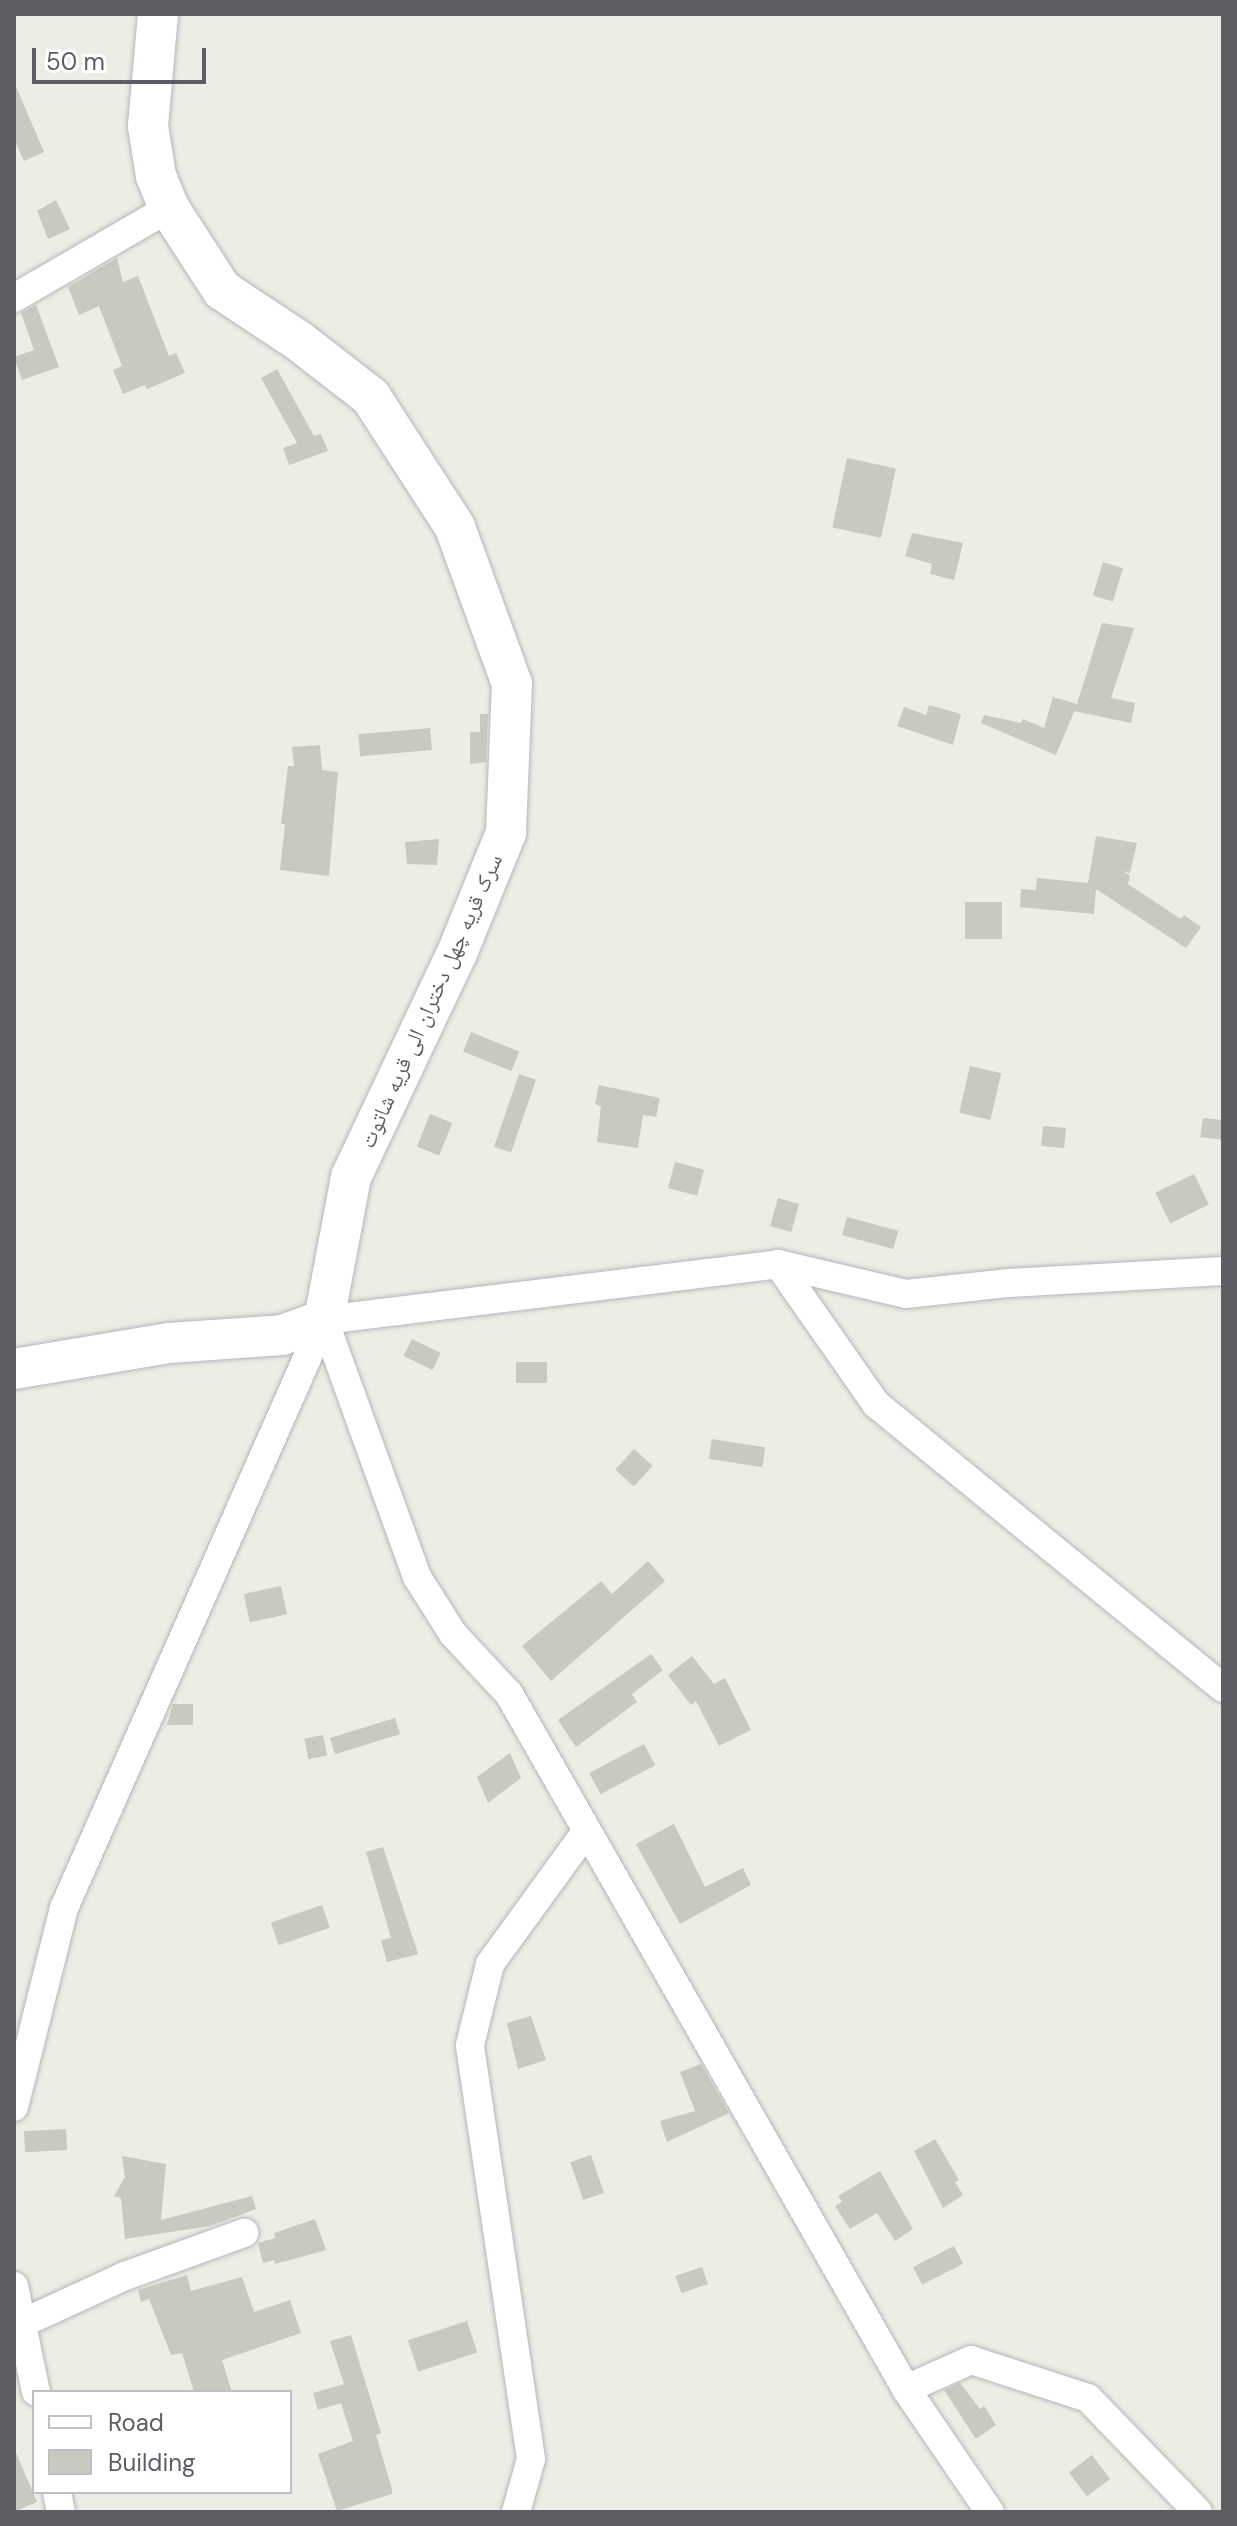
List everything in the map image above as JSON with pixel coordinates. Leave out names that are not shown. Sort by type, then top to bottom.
[{"type":"street","name":"سرک قریه چهل دختران الی قریه شاتوت","points":[[158,14],[148,126],[156,176],[169,208],[222,290],[299,341],[371,397],[455,527],[512,684],[506,833],[457,953],[351,1177],[324,1320]]},
{"type":"street","points":[[14,298],[169,208]]},
{"type":"street","points":[[778,1264],[876,1404],[1223,1688]]},
{"type":"street","points":[[14,1369],[169,1343],[282,1335],[324,1320],[778,1264],[906,1294],[1009,1283],[1223,1271]]},
{"type":"street","points":[[324,1320],[417,1577],[453,1634],[509,1694],[906,2389],[990,2512]]},
{"type":"street","points":[[14,2107],[64,1908],[324,1320]]},
{"type":"street","points":[[516,2512],[531,2459],[470,2045],[490,1964],[586,1832]]},
{"type":"street","points":[[18,2324],[125,2276],[244,2233]]},
{"type":"street","points":[[14,2286],[18,2324],[35,2390]]},
{"type":"street","points":[[906,2389],[971,2360],[1088,2398],[1198,2512]]},
{"type":"building","points":[[14,82],[44,152],[24,161],[14,139]]},
{"type":"building","points":[[56,200],[70,229],[48,239],[37,211]]},
{"type":"building","points":[[117,258],[123,282],[138,276],[169,356],[176,353],[185,373],[147,389],[145,385],[123,394],[113,370],[122,366],[99,306],[79,315],[68,287]]},
{"type":"building","points":[[36,305],[59,367],[22,380],[14,357],[34,350],[21,313]]},
{"type":"building","points":[[277,369],[314,436],[321,434],[328,451],[289,465],[283,448],[297,443],[261,378]]},
{"type":"building","points":[[847,458],[896,468],[881,538],[832,527]]},
{"type":"building","points":[[912,533],[963,543],[954,580],[930,574],[932,564],[905,556]]},
{"type":"building","points":[[1103,562],[1123,568],[1113,602],[1093,595]]},
{"type":"building","points":[[1102,623],[1134,628],[1111,698],[1135,703],[1131,723],[1074,711],[1056,755],[981,723],[984,715],[1021,723],[1023,719],[1044,728],[1053,697],[1077,704]]},
{"type":"building","points":[[929,705],[961,714],[953,745],[897,726],[904,707],[926,715]]},
{"type":"building","points":[[480,714],[488,714],[486,762],[470,764],[470,732],[480,732]]},
{"type":"building","points":[[430,728],[432,750],[360,756],[358,734]]},
{"type":"building","points":[[320,745],[322,770],[338,772],[329,876],[280,870],[285,824],[281,824],[288,766],[294,766],[292,747]]},
{"type":"building","points":[[1096,836],[1137,843],[1130,873],[1123,871],[1130,876],[1128,884],[1181,919],[1184,915],[1201,927],[1186,948],[1096,889],[1094,914],[1020,907],[1021,889],[1036,890],[1037,878],[1088,883]]},
{"type":"building","points":[[439,839],[437,865],[407,864],[405,842]]},
{"type":"building","points":[[965,902],[1002,902],[1002,939],[965,939]]},
{"type":"building","points":[[471,1032],[519,1051],[511,1071],[463,1051]]},
{"type":"building","points":[[970,1066],[1001,1073],[990,1120],[959,1113]]},
{"type":"building","points":[[519,1074],[536,1080],[511,1153],[494,1147]]},
{"type":"building","points":[[599,1085],[660,1098],[656,1117],[643,1115],[638,1148],[597,1142],[601,1106],[595,1104]]},
{"type":"building","points":[[430,1114],[452,1123],[439,1155],[417,1146]]},
{"type":"building","points":[[1203,1118],[1223,1120],[1223,1140],[1200,1137]]},
{"type":"building","points":[[1043,1126],[1066,1128],[1064,1148],[1041,1146]]},
{"type":"building","points":[[675,1162],[704,1170],[697,1196],[668,1188]]},
{"type":"building","points":[[1194,1174],[1209,1205],[1170,1223],[1155,1193]]},
{"type":"building","points":[[778,1198],[799,1204],[791,1232],[770,1226]]},
{"type":"building","points":[[847,1217],[898,1231],[893,1249],[842,1235]]},
{"type":"building","points":[[412,1339],[441,1353],[432,1370],[404,1356]]},
{"type":"building","points":[[516,1362],[547,1362],[547,1383],[516,1383]]},
{"type":"building","points":[[712,1439],[765,1447],[762,1467],[709,1459]]},
{"type":"building","points":[[634,1449],[653,1466],[634,1487],[615,1470]]},
{"type":"building","points":[[648,1561],[665,1581],[551,1681],[522,1646],[601,1581],[612,1594]]},
{"type":"building","points":[[281,1586],[287,1614],[250,1622],[244,1594]]},
{"type":"building","points":[[651,1654],[663,1670],[632,1694],[637,1702],[576,1747],[558,1720]]},
{"type":"building","points":[[692,1656],[714,1684],[725,1678],[751,1730],[719,1746],[696,1701],[691,1705],[668,1675]]},
{"type":"building","points":[[173,1704],[193,1704],[193,1725],[167,1725]]},
{"type":"building","points":[[395,1718],[400,1734],[335,1754],[330,1738]]},
{"type":"building","points":[[323,1735],[327,1756],[308,1759],[304,1739]]},
{"type":"building","points":[[644,1744],[655,1765],[601,1794],[589,1773]]},
{"type":"building","points":[[510,1753],[521,1778],[488,1803],[477,1777]]},
{"type":"building","points":[[674,1824],[705,1887],[743,1868],[751,1885],[680,1924],[636,1844]]},
{"type":"building","points":[[383,1847],[418,1954],[387,1962],[381,1940],[391,1938],[366,1852]]},
{"type":"building","points":[[322,1905],[330,1928],[279,1945],[271,1923]]},
{"type":"building","points":[[531,2016],[546,2060],[518,2069],[507,2023]]},
{"type":"building","points":[[701,2064],[729,2113],[667,2142],[660,2121],[695,2111],[680,2072]]},
{"type":"building","points":[[66,2129],[67,2150],[25,2152],[24,2131]]},
{"type":"building","points":[[935,2139],[959,2180],[955,2182],[963,2195],[943,2208],[914,2151]]},
{"type":"building","points":[[591,2155],[604,2193],[583,2200],[570,2162]]},
{"type":"building","points":[[122,2156],[166,2164],[161,2220],[252,2196],[256,2209],[210,2226],[125,2239],[121,2198],[114,2196],[125,2177]]},
{"type":"building","points":[[880,2171],[913,2229],[895,2241],[877,2213],[850,2229],[835,2206],[842,2202],[838,2196]]},
{"type":"building","points":[[315,2219],[326,2250],[275,2264],[274,2260],[263,2263],[258,2243],[275,2238],[274,2233]]},
{"type":"building","points":[[954,2246],[963,2264],[922,2285],[913,2267]]},
{"type":"building","points":[[702,2267],[708,2284],[681,2293],[676,2276]]},
{"type":"building","points":[[187,2275],[191,2291],[242,2277],[254,2312],[290,2300],[301,2333],[222,2360],[231,2390],[193,2390],[182,2353],[171,2355],[149,2299],[141,2302],[138,2290]]},
{"type":"building","points":[[467,2321],[477,2352],[418,2372],[408,2340]]},
{"type":"building","points":[[351,2335],[381,2433],[376,2435],[392,2494],[337,2511],[318,2454],[353,2441],[341,2403],[318,2410],[313,2393],[344,2384],[330,2341]]},
{"type":"building","points":[[960,2383],[980,2409],[984,2406],[996,2425],[976,2439],[944,2390]]},
{"type":"building","points":[[14,2448],[37,2502],[14,2512]]},
{"type":"building","points":[[1092,2455],[1110,2479],[1087,2496],[1069,2472]]}]
